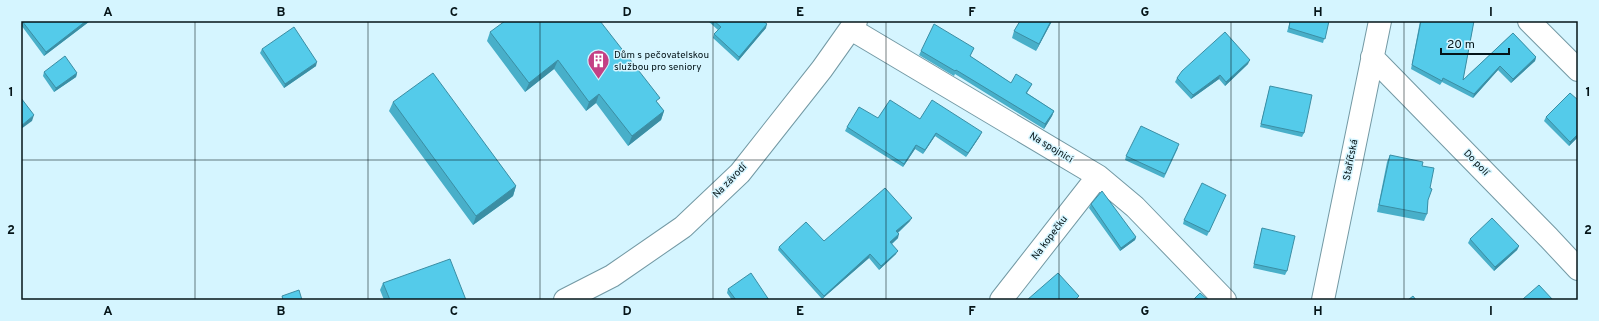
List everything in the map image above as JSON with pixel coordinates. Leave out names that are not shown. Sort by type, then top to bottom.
[{"type":"street","name":"Staříčská","points":[[1323,300],[1380,21]]},
{"type":"street","points":[[1529,21],[1578,70]]},
{"type":"street","name":"Na spojnici","points":[[853,25],[1098,176],[1135,207],[1225,300]]},
{"type":"street","name":"Na závodí","points":[[565,300],[612,276],[683,227],[740,173],[822,69],[853,25]]},
{"type":"street","name":"Do polí","points":[[1372,57],[1543,232],[1578,270]]},
{"type":"street","name":"Na kopečku","points":[[1001,300],[1098,176]]},
{"type":"building","points":[[22,21],[86,21],[46,52]]},
{"type":"building","name":"Dům s pečovatelskou službou pro seniory","points":[[505,21],[600,21],[660,98],[656,101],[664,111],[632,136],[599,94],[589,102],[558,60],[529,83],[490,32]]},
{"type":"building","points":[[714,21],[763,21],[767,24],[739,57],[714,34],[721,27]]},
{"type":"building","points":[[1020,21],[1051,21],[1039,44],[1014,31]]},
{"type":"building","points":[[1290,21],[1329,21],[1325,39],[1289,28]]},
{"type":"building","points":[[1421,21],[1474,21],[1463,80],[1513,33],[1536,57],[1513,79],[1500,66],[1474,94],[1443,78],[1442,81],[1412,65]]},
{"type":"building","points":[[934,24],[974,48],[970,56],[1011,83],[1016,74],[1032,84],[1026,93],[1054,111],[1045,124],[956,70],[955,71],[921,51]]},
{"type":"building","points":[[294,27],[317,62],[285,84],[262,49]]},
{"type":"building","points":[[1225,32],[1250,60],[1226,82],[1220,75],[1193,95],[1177,78],[1182,71]]},
{"type":"building","points":[[65,56],[77,73],[56,88],[44,72]]},
{"type":"building","points":[[433,73],[516,186],[476,216],[393,102]]},
{"type":"building","points":[[1270,86],[1312,95],[1304,133],[1261,124]]},
{"type":"building","points":[[1570,93],[1578,100],[1578,134],[1570,142],[1546,117]]},
{"type":"building","points":[[21,98],[34,115],[21,126]]},
{"type":"building","points":[[890,100],[920,119],[932,100],[982,132],[968,153],[936,133],[925,150],[916,145],[904,164],[847,127],[859,107],[878,118]]},
{"type":"building","points":[[1141,126],[1179,144],[1165,174],[1126,156]]},
{"type":"building","points":[[1390,155],[1423,162],[1422,166],[1434,168],[1427,214],[1379,205]]},
{"type":"building","points":[[1202,183],[1226,195],[1209,232],[1184,220]]},
{"type":"building","points":[[885,188],[912,218],[896,231],[899,234],[890,242],[898,251],[881,266],[870,254],[824,296],[779,247],[806,222],[824,241]]},
{"type":"building","points":[[1102,191],[1136,237],[1121,248],[1091,204]]},
{"type":"building","points":[[1492,218],[1519,246],[1495,267],[1470,239]]},
{"type":"building","points":[[1262,228],[1295,236],[1287,271],[1254,264]]},
{"type":"building","points":[[450,259],[466,300],[390,300],[383,283]]},
{"type":"building","points":[[751,273],[769,300],[736,300],[728,289]]},
{"type":"building","points":[[1058,273],[1079,296],[1075,300],[1027,300]]},
{"type":"building","points":[[1539,285],[1553,300],[1523,299]]},
{"type":"building","points":[[299,290],[302,300],[283,300],[282,296]]},
{"type":"building","points":[[1200,293],[1208,300],[1193,300]]},
{"type":"building","points":[[1413,296],[1416,300],[1408,300]]},
{"type":"place","name":"Dům s pečovatelskou službou pro seniory","points":[[599,80]]}]
